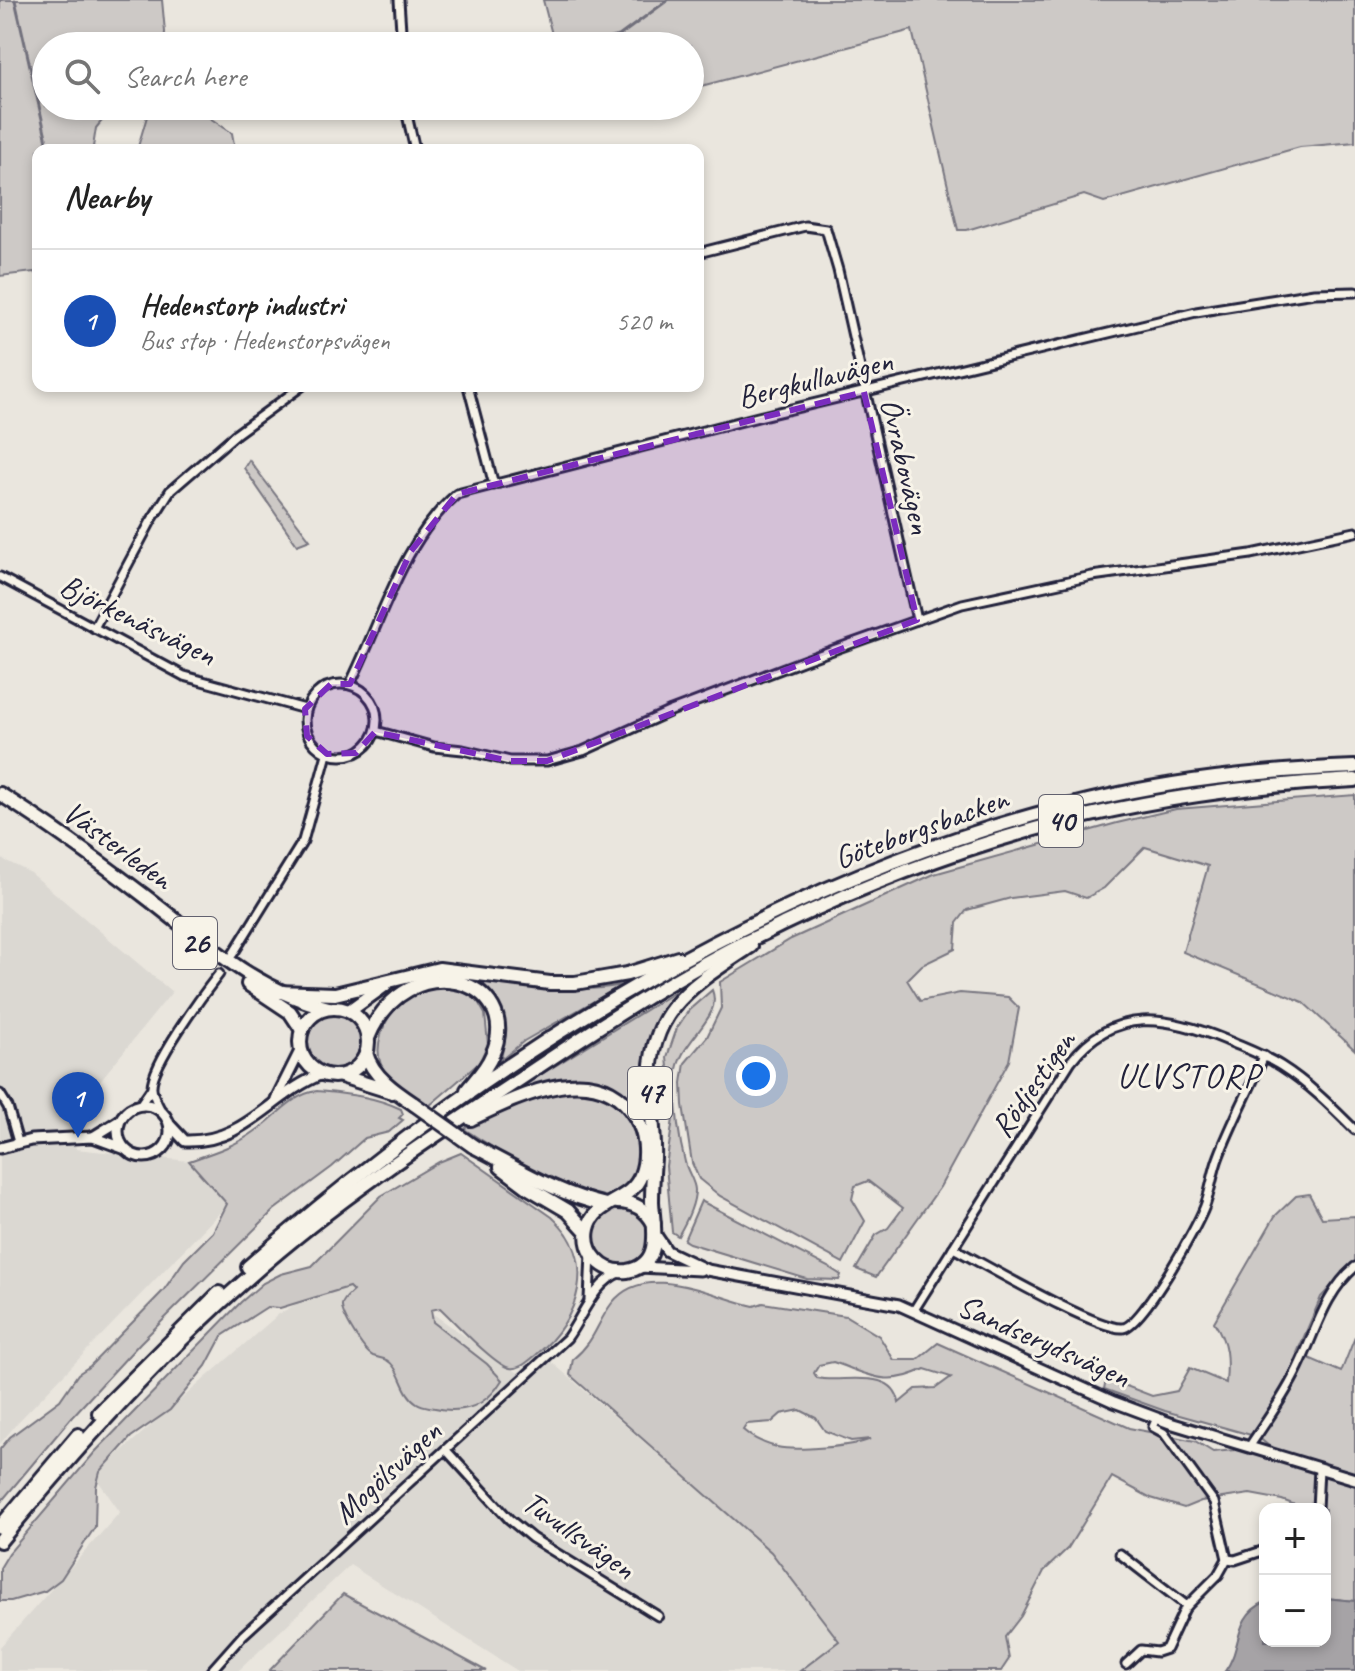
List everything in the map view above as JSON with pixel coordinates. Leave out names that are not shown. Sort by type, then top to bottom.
[{"type":"highway","name":"Göteborgsbacken","points":[[706,949],[799,902],[881,867],[976,833],[1067,806],[1211,778],[1355,767]]},
{"type":"highway","name":"Göteborgsbacken","points":[[784,924],[843,895],[931,860],[1069,819],[1213,792],[1355,780]]},
{"type":"highway","name":"Västerleden","points":[[0,794],[88,853],[246,974],[277,992],[329,1008]]},
{"type":"highway","name":"Västerleden","points":[[0,801],[85,858],[240,978],[290,1012],[302,1030]]},
{"type":"highway","name":"40","points":[[434,1137],[604,1024],[728,950],[784,924]]},
{"type":"highway","name":"47","points":[[655,1230],[650,1090],[652,1058],[659,1031],[667,1014],[689,989],[784,924]]},
{"type":"highway","points":[[368,1038],[362,1022],[349,1011],[391,981],[439,969],[550,983],[575,983],[627,974],[706,949]]},
{"type":"highway","name":"40","points":[[459,1100],[616,999],[706,949]]},
{"type":"highway","name":"26","points":[[277,992],[335,994],[391,981]]},
{"type":"highway","points":[[0,1527],[86,1427],[217,1295],[289,1231],[459,1100],[486,1066],[497,1041],[491,1006],[475,988],[451,981],[414,985],[384,1008],[368,1038],[366,1053],[353,1070],[339,1075]]},
{"type":"highway","points":[[329,1008],[310,1018],[302,1030],[301,1049],[305,1060],[322,1074],[339,1075],[402,1096]]},
{"type":"highway","name":"26","points":[[329,1008],[349,1011]]},
{"type":"highway","points":[[366,1053],[374,1070],[402,1096],[526,1186],[568,1211],[587,1232],[591,1253],[604,1267],[623,1271],[638,1267],[652,1253],[655,1230],[642,1209],[633,1204],[610,1204],[562,1193],[473,1146]]},
{"type":"highway","points":[[0,1541],[92,1432],[247,1278],[348,1195],[434,1137],[493,1108],[547,1088],[580,1084],[604,1089],[622,1100],[641,1128],[645,1162],[637,1185],[630,1194],[597,1212],[587,1232]]},
{"type":"street","points":[[399,0],[401,32]]},
{"type":"street","points":[[408,120],[414,144]]},
{"type":"street","name":"Övrabovägen","points":[[704,251],[805,226],[826,229],[917,620]]},
{"type":"street","name":"Bergkullavägen","points":[[350,684],[411,551],[439,510],[457,494],[1196,312],[1314,293],[1355,292]]},
{"type":"street","points":[[94,628],[170,491],[236,434],[294,392]]},
{"type":"street","points":[[470,392],[494,485]]},
{"type":"street","points":[[376,731],[434,747],[510,761],[547,761],[583,751],[671,711],[962,604],[1092,576],[1251,554],[1355,532]]},
{"type":"street","name":"Björkenäsvägen","points":[[0,577],[184,676],[305,709]]},
{"type":"street","points":[[331,684],[350,684],[361,688],[370,697],[378,719],[376,731],[368,744],[356,753],[342,756],[327,754],[307,736],[305,709],[315,693],[331,684]]},
{"type":"street","points":[[233,954],[303,841],[327,754]]},
{"type":"street","points":[[140,1105],[151,1089],[163,1058],[219,974]]},
{"type":"street","name":"Rödjestigen","points":[[914,1310],[1071,1061],[1092,1038],[1126,1023],[1161,1019],[1194,1028],[1264,1056],[1300,1080],[1355,1130]]},
{"type":"street","points":[[272,1105],[301,1049]]},
{"type":"street","points":[[953,1248],[1106,1325],[1124,1328],[1136,1323],[1153,1301],[1206,1205],[1219,1155],[1264,1056]]},
{"type":"street","points":[[0,1148],[18,1142],[93,1137],[148,1158],[185,1141],[223,1136],[250,1123],[301,1084],[322,1074]]},
{"type":"street","points":[[151,1089],[170,1125],[185,1141]]},
{"type":"street","points":[[0,1094],[8,1107],[18,1142]]},
{"type":"street","points":[[93,1137],[140,1105],[161,1111]]},
{"type":"street","points":[[119,1121],[118,1135],[123,1148]]},
{"type":"street","points":[[160,1152],[169,1140],[170,1125]]},
{"type":"street","name":"Sandserydsvägen","points":[[655,1230],[667,1251],[707,1270]]},
{"type":"street","name":"Mogölsvägen","points":[[589,1303],[591,1253]]},
{"type":"street","name":"Sandserydsvägen","points":[[638,1267],[707,1270],[914,1310],[1074,1384],[1157,1418],[1355,1479]]},
{"type":"street","points":[[1249,1447],[1278,1406],[1331,1297],[1355,1267]]},
{"type":"street","name":"Mogölsvägen","points":[[211,1671],[243,1635],[567,1338],[611,1276],[623,1271]]},
{"type":"street","points":[[1126,1664],[1138,1651],[1166,1649],[1187,1606],[1218,1575],[1227,1559],[1214,1502],[1164,1433],[1153,1427],[1157,1418]]},
{"type":"street","name":"Tuvullsvägen","points":[[446,1450],[509,1519],[532,1538],[658,1616]]},
{"type":"street","points":[[1317,1503],[1319,1468]]},
{"type":"street","points":[[1227,1559],[1235,1560],[1259,1552]]},
{"type":"street","points":[[1120,1554],[1187,1606]]},
{"type":"highlighted area","points":[[864,392],[917,620],[547,761],[510,761],[375,732],[356,753],[327,754],[307,736],[305,709],[331,684],[350,684],[411,551],[457,494]]},
{"type":"shaded area","points":[[0,0],[162,0],[165,32],[32,32],[32,120],[103,120],[96,128],[93,144],[32,144],[32,272],[0,276]]},
{"type":"shaded area","points":[[543,0],[1355,0],[1355,142],[1300,147],[1104,202],[1084,195],[967,230],[958,230],[912,30],[704,85],[704,32],[551,32]]},
{"type":"shaded area","points":[[146,120],[213,120],[232,133],[234,144],[139,144]]},
{"type":"shaded area","points":[[249,460],[310,540],[297,545],[244,468]]},
{"type":"shaded area","points":[[1355,795],[1355,1050],[1303,1002],[1183,952],[1208,866],[1145,847],[1104,888],[1086,898],[1065,891],[1011,898],[967,910],[957,923],[955,949],[922,965],[907,980],[920,1001],[960,993],[1008,997],[1019,1008],[1009,1061],[940,1187],[876,1277],[856,1269],[876,1235],[888,1228],[903,1208],[868,1181],[855,1186],[852,1199],[865,1221],[843,1263],[720,1196],[699,1179],[692,1163],[683,1105],[685,1063],[707,1037],[721,1008],[720,982],[791,939],[934,874],[1117,823],[1176,809]]},
{"type":"shaded area","points":[[0,858],[31,873],[172,992],[69,1119],[76,1149],[189,1161],[227,1205],[0,1444]]},
{"type":"shaded area","points":[[481,981],[569,989],[622,985],[524,1041],[501,1060],[503,1018],[496,999]]},
{"type":"shaded area","points":[[436,988],[460,990],[477,1000],[485,1014],[488,1044],[479,1063],[429,1106],[387,1076],[381,1066],[379,1045],[385,1024],[398,1005],[412,994]]},
{"type":"shaded area","points":[[678,990],[651,1033],[646,1055],[647,1125],[636,1105],[605,1084],[566,1082],[506,1096]]},
{"type":"shaded area","points":[[712,990],[712,1011],[684,1051],[676,1076],[680,1141],[695,1190],[691,1208],[678,1236],[672,1232],[666,1166],[673,1119],[667,1057],[677,1028],[689,1010]]},
{"type":"shaded area","points":[[335,1014],[354,1022],[362,1041],[354,1060],[335,1068],[316,1060],[308,1041],[316,1022]]},
{"type":"shaded area","points":[[565,1089],[602,1094],[620,1109],[631,1124],[639,1159],[636,1175],[627,1188],[613,1196],[593,1198],[565,1189],[528,1170],[464,1129],[526,1101]]},
{"type":"shaded area","points":[[317,1091],[381,1101],[401,1109],[403,1114],[399,1118],[403,1120],[389,1132],[365,1138],[274,1210],[140,1343],[72,1417],[0,1503],[0,1449],[10,1437],[60,1400],[78,1374],[90,1366],[163,1291],[184,1261],[213,1232],[227,1204],[189,1161],[239,1141],[291,1102]]},
{"type":"shaded area","points":[[461,1153],[552,1217],[567,1234],[576,1251],[579,1270],[573,1307],[564,1324],[536,1355],[517,1368],[503,1365],[440,1308],[431,1310],[433,1322],[487,1364],[502,1380],[482,1402],[465,1409],[445,1410],[417,1403],[409,1396],[392,1364],[373,1356],[364,1348],[343,1310],[344,1301],[353,1291],[349,1287],[280,1308],[267,1307],[222,1336],[206,1366],[170,1410],[131,1437],[100,1472],[96,1487],[95,1527],[61,1579],[45,1591],[0,1601],[0,1568],[9,1553],[95,1452],[241,1302],[263,1283],[281,1274],[312,1266],[381,1196],[439,1162]]},
{"type":"shaded area","points":[[1309,1194],[1322,1218],[1355,1216],[1355,1261],[1321,1297],[1297,1353],[1341,1372],[1355,1337],[1355,1601],[1331,1599],[1331,1503],[1290,1503],[1250,1494],[1201,1501],[1184,1508],[1151,1498],[1112,1477],[1068,1548],[1044,1571],[1021,1616],[1005,1637],[1009,1659],[1001,1671],[800,1671],[839,1641],[771,1552],[570,1375],[573,1359],[591,1338],[612,1303],[626,1290],[642,1284],[661,1283],[680,1285],[754,1306],[763,1303],[846,1316],[879,1336],[894,1360],[917,1360],[938,1343],[1129,1428],[1195,1441],[1213,1452],[1270,1447],[1258,1437],[1165,1411],[1104,1389],[1111,1380],[1152,1396],[1177,1391],[1190,1368],[1226,1383],[1226,1351],[1214,1322],[1275,1216],[1296,1196]],"holes":[[[833,1362],[869,1375],[900,1378],[925,1369],[951,1377],[936,1388],[916,1389],[899,1403],[895,1392],[877,1380],[817,1378],[814,1373],[819,1365]],[[800,1410],[816,1418],[825,1431],[851,1441],[870,1439],[838,1446],[785,1448],[763,1442],[743,1430],[747,1424],[772,1422],[781,1414]]]},
{"type":"shaded area","points":[[701,1201],[830,1268],[841,1275],[839,1280],[807,1279],[689,1243],[684,1240]]},
{"type":"shaded area","points":[[621,1208],[641,1216],[649,1236],[641,1256],[621,1264],[601,1256],[593,1236],[601,1216]]},
{"type":"shaded area","points":[[364,1284],[413,1300],[518,1373],[540,1352],[771,1552],[839,1641],[800,1671],[518,1671],[350,1565],[238,1671],[0,1671],[0,1647],[120,1512],[94,1475],[279,1314],[320,1290]]},
{"type":"shaded area","points":[[343,1594],[486,1671],[269,1671]]},
{"type":"shaded area","points":[[1331,1599],[1355,1601],[1355,1671],[1225,1671],[1243,1624],[1259,1606],[1259,1647],[1331,1647]]},
{"type":"waterway","points":[[15,0],[32,75]]},
{"type":"waterway","points":[[624,32],[668,0]]},
{"type":"waterway","points":[[42,120],[48,144]]},
{"type":"place","name":"Hedenstorp industri","points":[[78,1138]]},
{"type":"district","name":"ULVSTORP","points":[[1189,1075]]}]
